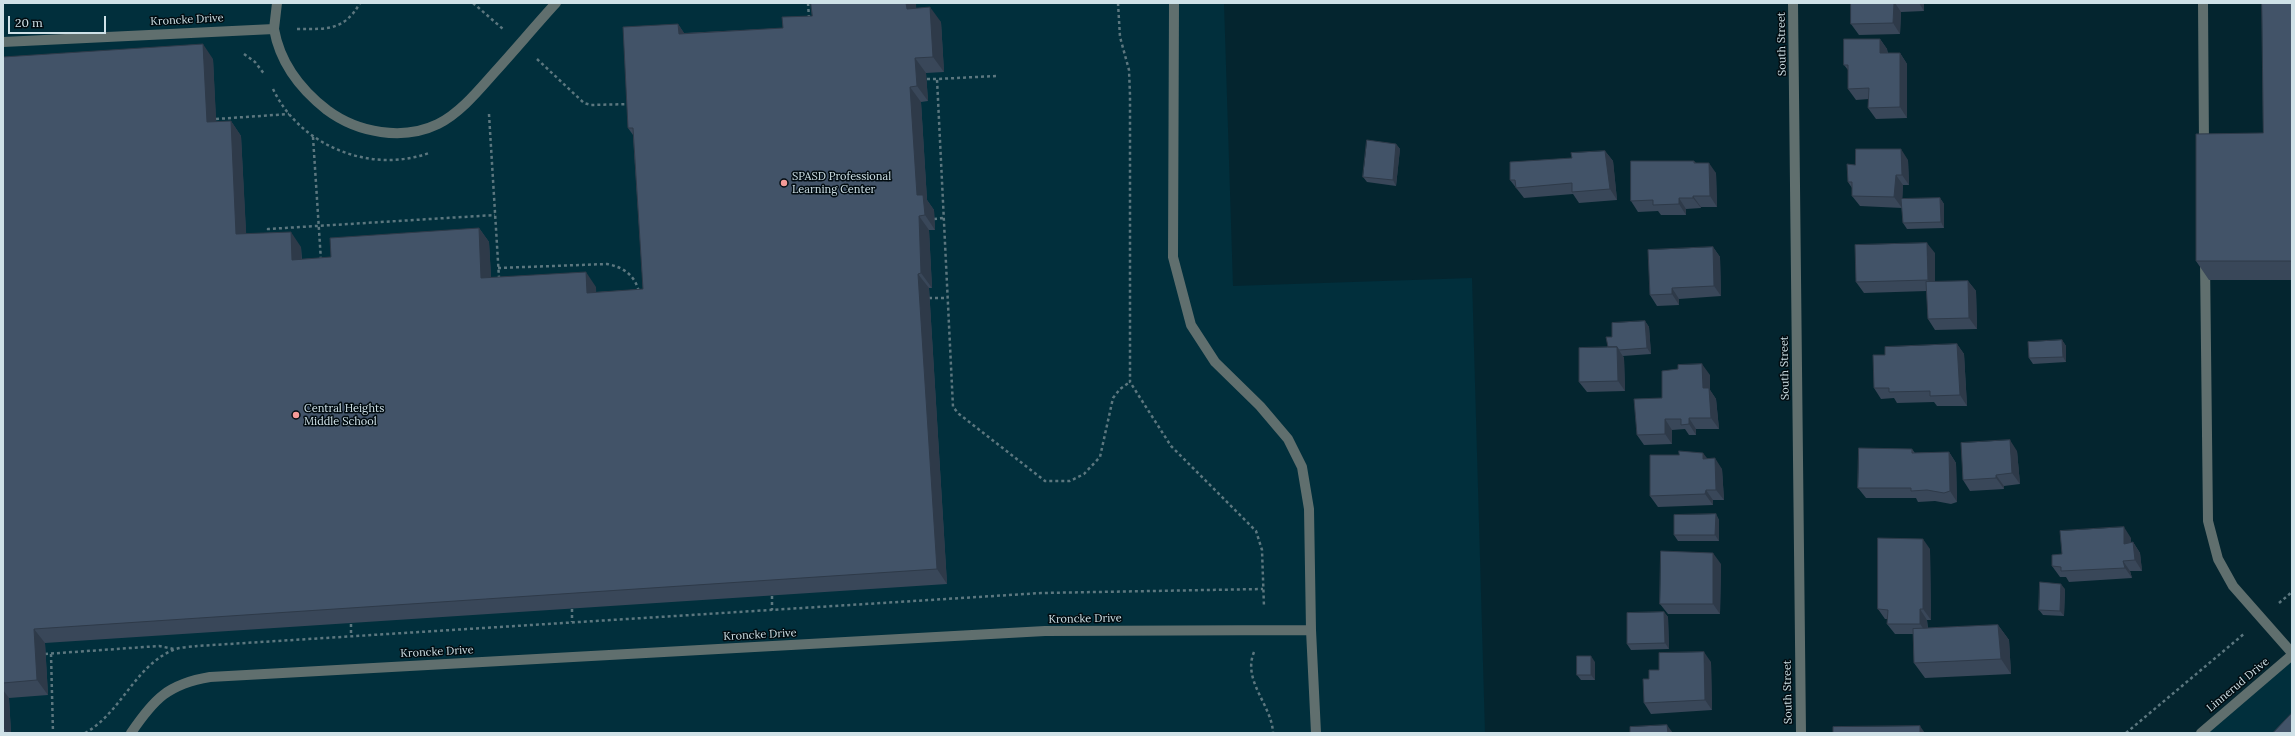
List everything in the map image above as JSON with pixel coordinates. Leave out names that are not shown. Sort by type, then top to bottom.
[{"type":"street","points":[[277,3],[274,29],[277,45],[291,74],[318,103],[351,125],[374,131],[398,134],[418,131],[439,124],[454,114],[520,44],[556,3]]},
{"type":"street","points":[[1174,3],[1173,257],[1191,325],[1215,362],[1260,406],[1288,439],[1302,467],[1309,509],[1311,630],[1316,733]]},
{"type":"street","name":"South Street","points":[[1793,3],[1801,733]]},
{"type":"street","points":[[2202,3],[2204,154]]},
{"type":"street","name":"Kroncke Drive","points":[[3,42],[274,29]]},
{"type":"street","points":[[2204,249],[2208,522],[2218,559],[2233,586],[2292,654]]},
{"type":"street","name":"Kroncke Drive","points":[[131,733],[154,702],[170,689],[189,681],[210,677],[1045,631],[1311,630]]},
{"type":"street","name":"Linnerud Drive","points":[[2201,733],[2292,654]]},
{"type":"path","points":[[274,29],[331,28],[351,17],[360,3]]},
{"type":"path","points":[[473,3],[584,103],[591,105],[636,103]]},
{"type":"path","points":[[808,3],[809,24]]},
{"type":"path","points":[[1118,3],[1120,37],[1129,70],[1130,95],[1130,382],[1171,446],[1256,531],[1262,550],[1264,630],[1251,660],[1251,672],[1254,684],[1267,707],[1273,733]]},
{"type":"path","points":[[220,31],[221,38],[228,47],[247,56],[255,62],[267,78]]},
{"type":"path","points":[[926,79],[996,76]]},
{"type":"path","points":[[936,79],[953,407],[959,414],[1045,481],[1070,481],[1084,474],[1100,457],[1113,398],[1120,389],[1130,382]]},
{"type":"path","points":[[270,83],[281,105],[289,114],[314,136],[347,154],[374,160],[398,161],[432,152]]},
{"type":"path","points":[[489,113],[499,280]]},
{"type":"path","points":[[216,119],[289,114]]},
{"type":"path","points":[[228,118],[228,124]]},
{"type":"path","points":[[314,136],[321,267]]},
{"type":"path","points":[[269,242],[268,229],[495,216]]},
{"type":"path","points":[[934,219],[943,218]]},
{"type":"path","points":[[498,268],[607,264],[623,269],[630,275],[635,281],[640,295]]},
{"type":"path","points":[[929,298],[947,298]]},
{"type":"path","points":[[45,654],[159,646],[174,649],[216,644],[1048,593],[1263,589]]},
{"type":"path","points":[[2278,605],[2292,592]]},
{"type":"path","points":[[772,596],[772,610]]},
{"type":"path","points":[[572,609],[572,622]]},
{"type":"path","points":[[350,624],[351,636]]},
{"type":"path","points":[[2126,733],[2246,632]]},
{"type":"path","points":[[85,733],[105,718],[153,662],[174,649]]},
{"type":"path","points":[[52,654],[54,733]]},
{"type":"shaded area","points":[[3,3],[1224,3],[1233,286],[1472,278],[1485,733],[3,733]]},
{"type":"shaded area","points":[[2292,655],[2292,733],[2209,733],[2207,728]]},
{"type":"building","points":[[811,3],[906,3],[907,9],[930,7],[933,57],[915,58],[917,86],[910,87],[917,195],[923,195],[925,215],[919,216],[921,273],[918,274],[937,569],[34,629],[37,680],[3,683],[3,57],[203,44],[207,122],[231,121],[236,234],[291,232],[292,260],[331,257],[330,238],[479,228],[481,278],[586,272],[587,293],[643,289],[633,128],[628,128],[623,27],[678,24],[679,34],[783,28],[782,17],[812,16]]},
{"type":"building","points":[[1851,3],[1894,3],[1893,23],[1851,24]]},
{"type":"building","points":[[2262,3],[2292,3],[2292,261],[2196,261],[2196,134],[2263,133]]},
{"type":"building","points":[[1844,39],[1880,39],[1880,53],[1900,53],[1900,107],[1868,108],[1869,88],[1848,89],[1848,65],[1844,65]]},
{"type":"building","points":[[1367,140],[1396,144],[1393,180],[1363,177]]},
{"type":"building","points":[[1856,149],[1901,149],[1902,175],[1896,175],[1894,197],[1852,196],[1852,182],[1848,182],[1847,164],[1855,165]]},
{"type":"building","points":[[1605,151],[1610,189],[1572,192],[1572,183],[1516,188],[1515,180],[1510,180],[1510,162],[1572,158],[1571,153]]},
{"type":"building","points":[[1631,161],[1694,161],[1694,163],[1709,163],[1710,196],[1679,198],[1679,204],[1653,205],[1653,200],[1631,201]]},
{"type":"building","points":[[1940,198],[1941,222],[1903,223],[1901,199]]},
{"type":"building","points":[[1927,243],[1928,280],[1856,282],[1855,245]]},
{"type":"building","points":[[1713,247],[1714,286],[1672,288],[1672,294],[1650,295],[1648,250]]},
{"type":"building","points":[[1968,281],[1969,318],[1928,319],[1926,282]]},
{"type":"building","points":[[1645,321],[1647,348],[1619,350],[1617,347],[1608,347],[1606,337],[1612,337],[1612,323]]},
{"type":"building","points":[[2062,340],[2063,357],[2029,358],[2028,342]]},
{"type":"building","points":[[1957,344],[1960,395],[1930,396],[1930,391],[1889,392],[1889,388],[1874,388],[1873,355],[1885,355],[1885,347]]},
{"type":"building","points":[[1617,347],[1618,381],[1579,382],[1579,348]]},
{"type":"building","points":[[1702,364],[1703,388],[1709,388],[1711,418],[1689,418],[1689,424],[1681,425],[1681,419],[1665,419],[1665,434],[1637,435],[1634,399],[1662,398],[1662,371],[1678,369],[1678,365]]},
{"type":"building","points":[[2010,440],[2012,473],[1996,475],[1996,478],[1963,480],[1961,443]]},
{"type":"building","points":[[1859,448],[1912,449],[1912,453],[1949,452],[1950,491],[1944,493],[1927,490],[1911,491],[1911,488],[1858,488]]},
{"type":"building","points":[[1679,451],[1703,453],[1703,459],[1715,458],[1716,490],[1706,490],[1705,494],[1650,496],[1650,455],[1679,455]]},
{"type":"building","points":[[1716,514],[1715,535],[1674,535],[1674,515]]},
{"type":"building","points":[[2124,527],[2124,544],[2133,542],[2135,560],[2123,561],[2125,568],[2061,571],[2061,567],[2052,566],[2052,555],[2062,554],[2060,531]]},
{"type":"building","points":[[1878,538],[1923,539],[1923,609],[1920,609],[1920,624],[1887,624],[1888,610],[1878,609]]},
{"type":"building","points":[[1661,551],[1713,553],[1713,604],[1660,604]]},
{"type":"building","points":[[2040,582],[2061,584],[2060,611],[2039,610]]},
{"type":"building","points":[[1664,612],[1665,643],[1627,644],[1627,613]]},
{"type":"building","points":[[1998,625],[2001,659],[1914,663],[1913,629]]},
{"type":"building","points":[[1704,652],[1705,700],[1644,703],[1643,679],[1649,679],[1649,670],[1659,670],[1659,653]]},
{"type":"building","points":[[1577,656],[1591,656],[1591,675],[1577,675]]},
{"type":"building","points":[[2292,713],[2292,733],[2273,733]]},
{"type":"building","points":[[1667,725],[1668,733],[1630,733],[1630,727]]},
{"type":"building","points":[[1920,726],[1920,733],[1833,733],[1833,727]]},
{"type":"place","name":"SPASD Professional Learning Center","points":[[784,183]]},
{"type":"place","name":"Central Heights Middle School","points":[[296,415]]}]
